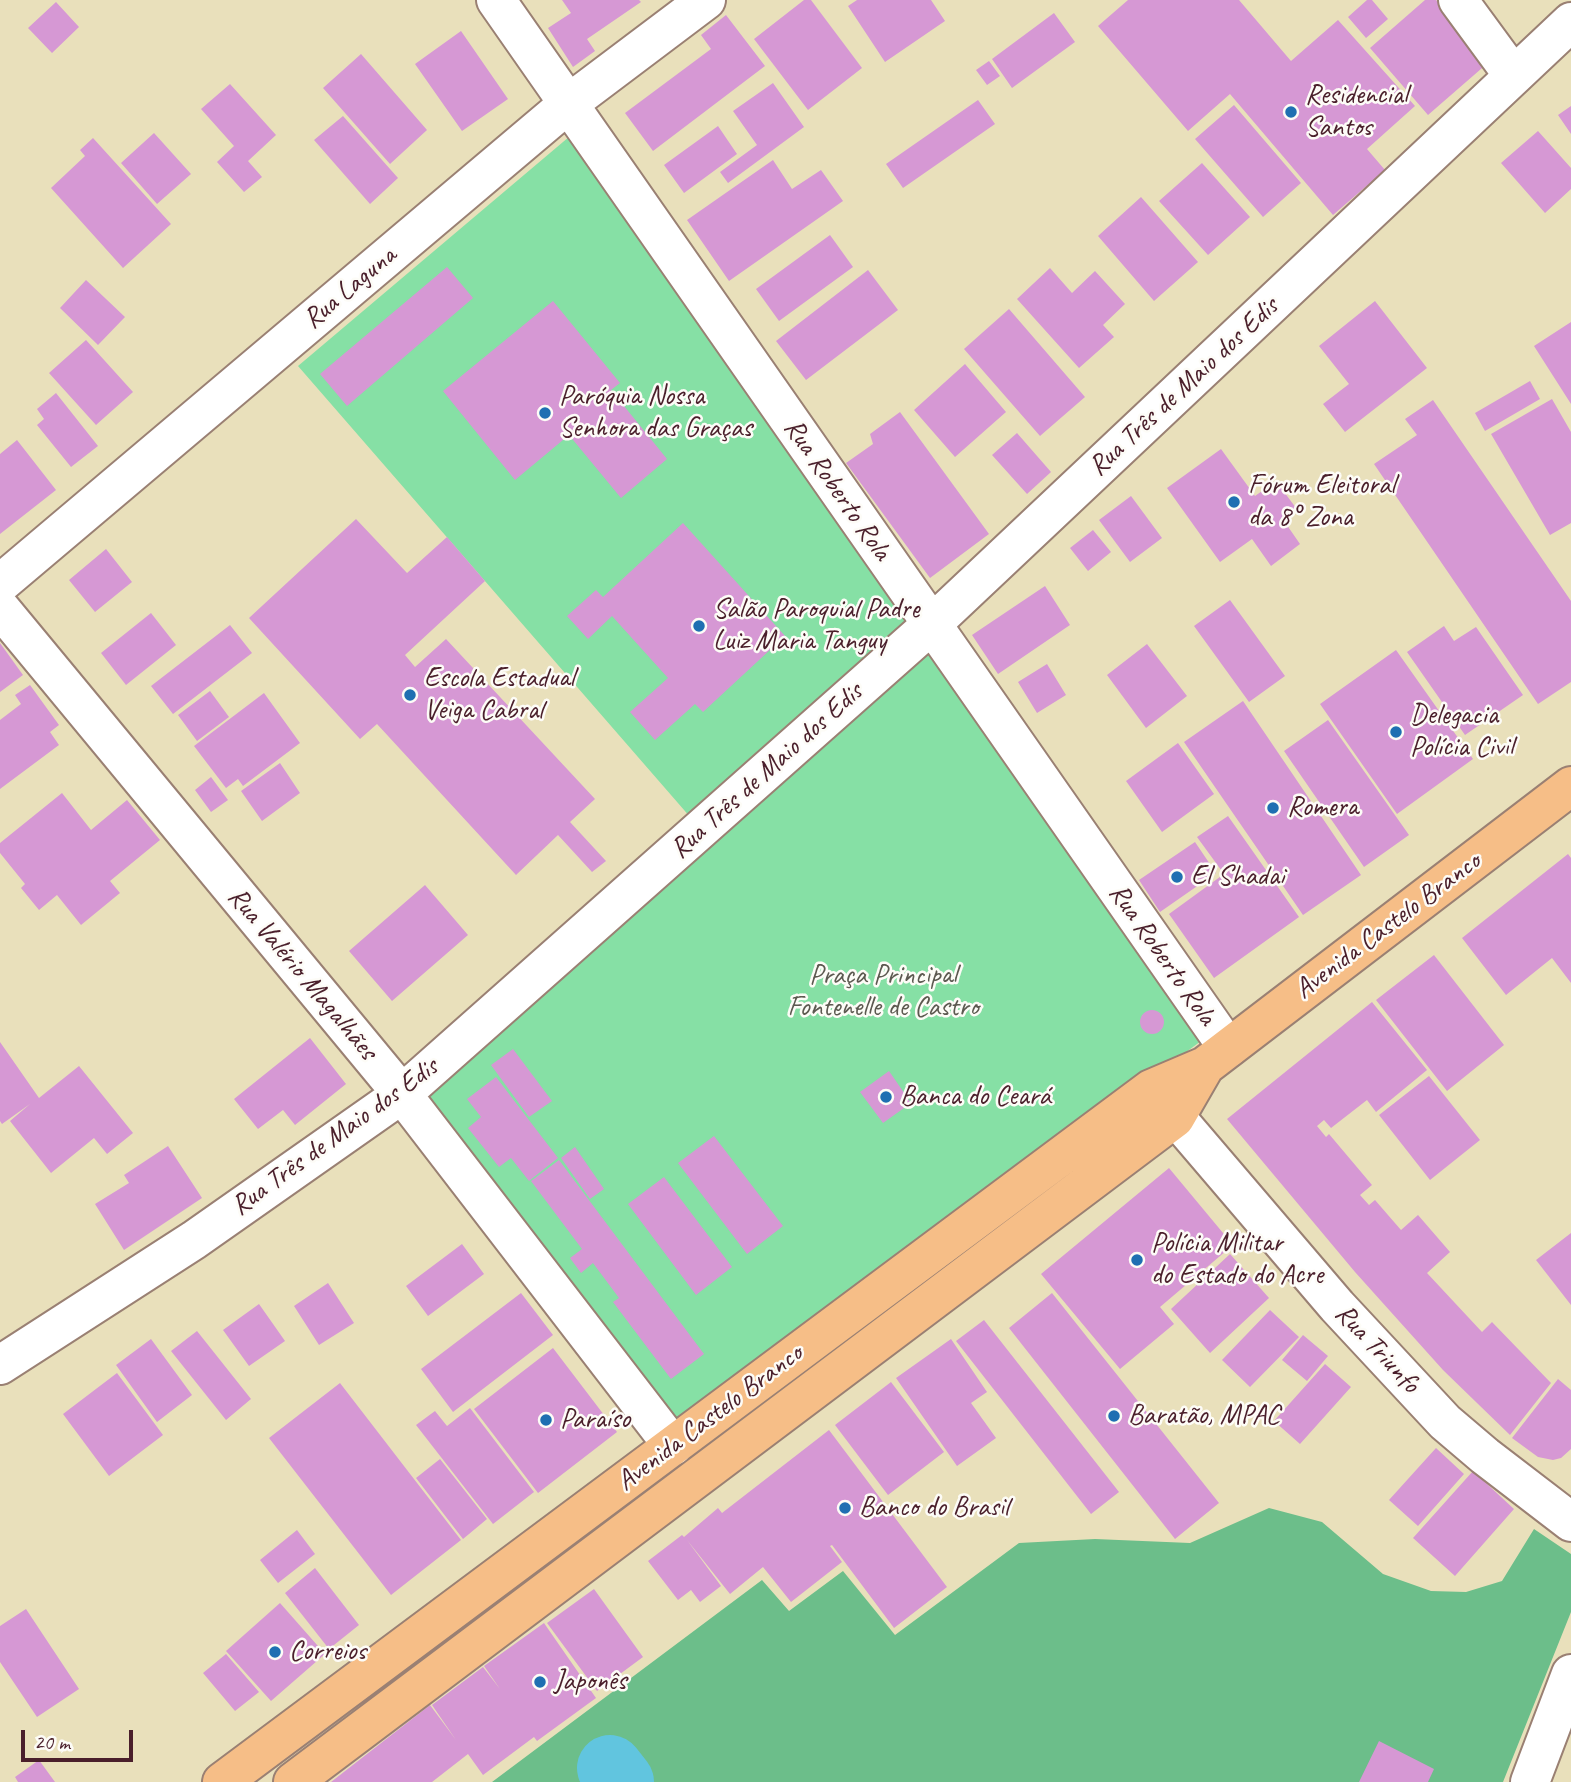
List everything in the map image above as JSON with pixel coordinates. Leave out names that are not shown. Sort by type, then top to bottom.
[{"type":"highway","name":"Avenida Castelo Branco","points":[[222,1782],[1151,1088],[1216,1057],[1571,786]]},
{"type":"highway","name":"Avenida Castelo Branco","points":[[293,1782],[1175,1118],[1216,1057]]},
{"type":"street","name":"Rua Roberto Rola","points":[[496,0],[931,625],[1216,1057]]},
{"type":"street","name":"Rua Laguna","points":[[0,584],[568,104],[706,0]]},
{"type":"street","points":[[1458,0],[1513,75]]},
{"type":"street","name":"Rua Três de Maio dos Edis","points":[[0,1365],[194,1240],[402,1094],[931,625],[1571,22]]},
{"type":"street","name":"Rua Valério Magalhães","points":[[0,608],[402,1094],[673,1446]]},
{"type":"street","name":"Rua Triunfo","points":[[1151,1088],[1386,1361],[1445,1422],[1564,1508]]},
{"type":"street","points":[[1530,1782],[1571,1674]]},
{"type":"green space","points":[[576,131],[913,623],[691,818],[298,366]]},
{"type":"green space","name":"Praça Principal Fontenelle de Castro","points":[[928,647],[1201,1041],[673,1433],[415,1100]]},
{"type":"green space","points":[[1269,1508],[1322,1522],[1383,1574],[1431,1591],[1466,1592],[1502,1581],[1534,1529],[1571,1554],[1571,1612],[1503,1782],[492,1782],[762,1580],[789,1611],[843,1571],[895,1635],[1019,1543],[1095,1539],[1190,1543]]},
{"type":"building","points":[[562,0],[641,2],[587,39],[595,51],[573,67],[548,28],[571,13]]},
{"type":"building","points":[[804,0],[811,0],[862,68],[808,110],[754,39]]},
{"type":"building","points":[[857,0],[931,0],[945,21],[885,62],[848,6]]},
{"type":"building","name":"Residencial Santos","points":[[1128,0],[1239,0],[1291,61],[1338,20],[1415,106],[1367,149],[1385,170],[1333,215],[1230,94],[1188,131],[1098,26]]},
{"type":"building","points":[[1367,0],[1372,0],[1388,19],[1366,38],[1348,17]]},
{"type":"building","points":[[1425,0],[1436,0],[1489,62],[1428,115],[1370,48]]},
{"type":"building","points":[[56,2],[79,27],[52,53],[28,28]]},
{"type":"building","points":[[1054,13],[1075,42],[1012,88],[992,59]]},
{"type":"building","points":[[726,15],[765,66],[653,151],[625,113],[711,49],[701,35]]},
{"type":"building","points":[[461,31],[508,99],[462,131],[415,64]]},
{"type":"building","points":[[361,54],[427,130],[390,164],[323,88]]},
{"type":"building","points":[[989,61],[1000,76],[987,85],[976,70]]},
{"type":"building","points":[[773,83],[804,127],[728,183],[720,172],[757,145],[733,111]]},
{"type":"building","points":[[230,84],[276,135],[248,161],[262,177],[244,192],[217,162],[234,146],[201,109]]},
{"type":"building","points":[[978,100],[995,124],[903,188],[886,164]]},
{"type":"building","points":[[1234,105],[1301,183],[1263,217],[1195,139]]},
{"type":"building","points":[[1571,106],[1571,134],[1558,115]]},
{"type":"building","points":[[343,116],[398,178],[370,204],[314,140]]},
{"type":"building","points":[[718,126],[737,154],[684,193],[664,165]]},
{"type":"building","points":[[1538,131],[1571,168],[1571,189],[1545,213],[1501,163]]},
{"type":"building","points":[[154,133],[191,174],[157,204],[121,163]]},
{"type":"building","points":[[93,138],[171,224],[123,268],[51,188],[85,156],[80,150]]},
{"type":"building","points":[[773,160],[792,189],[821,170],[843,201],[729,281],[687,220]]},
{"type":"building","points":[[1202,163],[1250,217],[1208,255],[1159,201]]},
{"type":"building","points":[[1141,197],[1198,262],[1154,301],[1098,236]]},
{"type":"building","points":[[830,235],[853,267],[779,321],[756,289]]},
{"type":"building","points":[[447,267],[473,298],[347,406],[320,374]]},
{"type":"building","points":[[1050,268],[1072,293],[1095,271],[1125,304],[1103,325],[1114,337],[1079,368],[1017,299]]},
{"type":"building","points":[[868,270],[898,310],[806,380],[776,341]]},
{"type":"building","points":[[86,280],[125,317],[98,345],[60,308]]},
{"type":"building","name":"Paróquia Nossa Senhora das Graças","points":[[553,301],[620,383],[611,390],[667,459],[621,498],[569,435],[515,480],[443,391]]},
{"type":"building","points":[[1375,301],[1427,368],[1345,432],[1323,404],[1349,384],[1319,346]]},
{"type":"building","points":[[1009,309],[1085,397],[1040,436],[964,349]]},
{"type":"building","points":[[1571,322],[1571,404],[1534,346]]},
{"type":"building","points":[[86,340],[133,392],[96,425],[49,373]]},
{"type":"building","points":[[965,364],[1006,412],[955,457],[914,410]]},
{"type":"building","points":[[1530,381],[1540,399],[1485,431],[1475,413]]},
{"type":"building","points":[[56,393],[98,446],[71,467],[37,425],[44,419],[37,409]]},
{"type":"building","points":[[1552,399],[1571,432],[1571,523],[1550,535],[1491,434]]},
{"type":"building","points":[[1433,400],[1571,601],[1571,682],[1538,704],[1374,464],[1417,435],[1405,419]]},
{"type":"building","points":[[900,412],[989,534],[930,578],[846,463],[873,444],[870,434]]},
{"type":"building","points":[[1017,433],[1051,472],[1027,494],[992,455]]},
{"type":"building","points":[[17,440],[56,490],[0,534],[0,454]]},
{"type":"building","name":"Fórum Eleitoral da 8° Zona","points":[[1221,449],[1255,496],[1276,481],[1296,508],[1282,518],[1300,544],[1271,566],[1252,539],[1220,562],[1167,488]]},
{"type":"building","points":[[1131,496],[1162,538],[1130,562],[1099,520]]},
{"type":"building","name":"Escola Estadual Veiga Cabral","points":[[356,519],[407,573],[447,537],[485,581],[405,655],[415,667],[446,639],[595,799],[570,822],[606,861],[592,872],[558,835],[516,875],[377,724],[360,739],[249,618]]},
{"type":"building","name":"Salão Paroquial Padre Luiz Maria Tanguy","points":[[683,523],[785,636],[703,712],[695,704],[655,740],[630,712],[668,678],[612,616],[588,639],[567,616],[596,590],[603,597]]},
{"type":"building","points":[[1093,530],[1111,552],[1088,571],[1070,548]]},
{"type":"building","points":[[106,549],[132,582],[95,612],[69,580]]},
{"type":"building","points":[[1045,586],[1070,625],[998,674],[972,635]]},
{"type":"building","points":[[1230,600],[1285,676],[1249,702],[1194,626]]},
{"type":"building","points":[[151,613],[176,645],[126,685],[101,653]]},
{"type":"building","points":[[230,625],[252,653],[173,714],[151,686]]},
{"type":"building","points":[[1444,626],[1454,641],[1476,627],[1523,695],[1465,735],[1407,652]]},
{"type":"building","points":[[0,643],[23,675],[0,692]]},
{"type":"building","points":[[1147,644],[1187,696],[1146,728],[1107,675]]},
{"type":"building","name":"Delegacia Polícia Civil","points":[[1396,650],[1473,759],[1397,814],[1320,704]]},
{"type":"building","points":[[1047,664],[1066,695],[1037,713],[1018,682]]},
{"type":"building","points":[[30,685],[59,725],[50,732],[59,745],[0,789],[0,720],[21,704],[15,695]]},
{"type":"building","points":[[210,691],[229,717],[197,741],[178,715]]},
{"type":"building","points":[[264,693],[300,743],[243,786],[238,779],[226,788],[194,746]]},
{"type":"building","name":"Romera","points":[[1243,701],[1361,875],[1303,915],[1184,742]]},
{"type":"building","points":[[1328,720],[1409,835],[1364,867],[1284,751]]},
{"type":"building","points":[[1178,743],[1214,794],[1162,832],[1126,781]]},
{"type":"building","points":[[280,763],[300,793],[262,821],[241,791]]},
{"type":"building","points":[[211,777],[228,800],[211,812],[195,790]]},
{"type":"building","points":[[62,793],[91,830],[127,800],[160,840],[110,881],[120,893],[81,925],[57,895],[39,910],[21,888],[25,884],[0,853],[0,843]]},
{"type":"building","points":[[1228,816],[1299,917],[1214,978],[1169,914],[1224,874],[1197,837]]},
{"type":"building","name":"El Shadai","points":[[1195,842],[1216,873],[1160,912],[1139,880]]},
{"type":"building","points":[[1568,854],[1571,858],[1571,983],[1552,958],[1506,995],[1462,938]]},
{"type":"building","points":[[425,885],[468,935],[392,1001],[349,951]]},
{"type":"building","points":[[1434,955],[1504,1045],[1447,1091],[1376,1000]]},
{"type":"building","points":[[1372,1002],[1427,1070],[1376,1112],[1367,1100],[1331,1128],[1324,1120],[1317,1126],[1326,1137],[1329,1134],[1372,1185],[1360,1195],[1369,1205],[1375,1200],[1401,1230],[1418,1215],[1450,1252],[1427,1273],[1482,1332],[1492,1322],[1551,1383],[1510,1435],[1443,1370],[1355,1272],[1227,1119]]},
{"type":"building","points":[[1152,1010],[1161,1013],[1164,1022],[1161,1031],[1152,1034],[1143,1031],[1140,1022],[1143,1013]]},
{"type":"building","points":[[310,1038],[346,1084],[295,1125],[283,1110],[258,1129],[234,1099]]},
{"type":"building","points":[[0,1042],[39,1098],[79,1066],[133,1133],[107,1154],[94,1138],[51,1173],[10,1121],[30,1104],[2,1124],[0,1121]]},
{"type":"building","points":[[513,1049],[552,1101],[529,1117],[491,1065]]},
{"type":"building","name":"Banca do Ceará","points":[[889,1071],[911,1103],[883,1123],[860,1092]]},
{"type":"building","points":[[1429,1076],[1480,1140],[1430,1180],[1379,1115]]},
{"type":"building","points":[[496,1077],[558,1158],[529,1181],[511,1158],[499,1167],[468,1128],[481,1117],[467,1099]]},
{"type":"building","points":[[714,1136],[783,1226],[747,1254],[678,1163]]},
{"type":"building","points":[[168,1146],[202,1198],[124,1250],[95,1204],[129,1183],[124,1175]]},
{"type":"building","points":[[575,1147],[604,1189],[590,1199],[561,1158]]},
{"type":"building","points":[[559,1160],[704,1354],[671,1379],[613,1302],[619,1298],[593,1263],[581,1273],[570,1258],[582,1249],[531,1181]]},
{"type":"building","name":"Polícia Militar do Estado do Acre","points":[[1169,1168],[1233,1245],[1160,1307],[1174,1324],[1120,1369],[1041,1274]]},
{"type":"building","points":[[664,1177],[732,1267],[696,1295],[628,1204]]},
{"type":"building","points":[[1571,1233],[1571,1305],[1536,1260]]},
{"type":"building","points":[[462,1244],[484,1274],[428,1316],[406,1286]]},
{"type":"building","points":[[1230,1254],[1269,1298],[1210,1353],[1171,1309]]},
{"type":"building","points":[[328,1283],[354,1323],[319,1345],[294,1306]]},
{"type":"building","points":[[521,1293],[553,1335],[453,1412],[421,1369]]},
{"type":"building","name":"Baratão, MPAC","points":[[1052,1293],[1219,1503],[1175,1539],[1009,1328]]},
{"type":"building","points":[[259,1304],[285,1341],[249,1366],[223,1330]]},
{"type":"building","points":[[1270,1310],[1299,1337],[1250,1387],[1222,1360]]},
{"type":"building","points":[[984,1320],[1119,1492],[1091,1514],[956,1341]]},
{"type":"building","points":[[197,1331],[251,1399],[226,1420],[171,1351]]},
{"type":"building","points":[[1303,1335],[1328,1356],[1307,1381],[1282,1360]]},
{"type":"building","points":[[151,1339],[192,1395],[157,1422],[116,1365]]},
{"type":"building","points":[[951,1339],[987,1392],[971,1403],[996,1438],[957,1466],[896,1378]]},
{"type":"building","name":"Paraíso","points":[[553,1348],[617,1432],[538,1493],[474,1409]]},
{"type":"building","points":[[1325,1364],[1351,1387],[1300,1444],[1274,1421]]},
{"type":"building","points":[[117,1373],[163,1435],[109,1476],[63,1414]]},
{"type":"building","points":[[1558,1379],[1571,1390],[1571,1449],[1561,1458],[1553,1460],[1538,1457],[1512,1438]]},
{"type":"building","points":[[891,1382],[944,1452],[888,1495],[835,1425]]},
{"type":"building","points":[[340,1383],[461,1540],[391,1595],[269,1438]]},
{"type":"building","points":[[470,1408],[534,1492],[493,1524],[416,1425],[435,1411],[447,1426]]},
{"type":"building","points":[[829,1430],[947,1587],[894,1628],[832,1545],[830,1546],[842,1562],[791,1602],[763,1567],[730,1594],[687,1540],[721,1586],[700,1602],[691,1590],[678,1600],[648,1561],[682,1535],[684,1537],[718,1508],[722,1513]]},
{"type":"building","points":[[1436,1448],[1464,1474],[1418,1526],[1389,1500]]},
{"type":"building","points":[[440,1459],[487,1519],[463,1539],[416,1478]]},
{"type":"building","points":[[1473,1471],[1514,1509],[1455,1576],[1413,1538]]},
{"type":"building","points":[[297,1530],[315,1554],[278,1583],[260,1560]]},
{"type":"building","points":[[315,1568],[359,1625],[329,1649],[285,1593]]},
{"type":"building","points":[[594,1589],[643,1657],[597,1691],[547,1623]]},
{"type":"building","name":"Correios","points":[[280,1603],[325,1654],[271,1701],[226,1651]]},
{"type":"building","points":[[26,1609],[79,1689],[37,1717],[0,1662],[0,1626]]},
{"type":"building","points":[[544,1623],[596,1698],[537,1741],[534,1737],[483,1775],[468,1754],[432,1782],[331,1782],[430,1705],[456,1740],[432,1705],[483,1667],[500,1689],[484,1666]]},
{"type":"building","points":[[226,1654],[259,1692],[235,1711],[203,1673]]},
{"type":"building","points":[[1379,1741],[1434,1769],[1428,1782],[1359,1782]]},
{"type":"building","points":[[39,1760],[55,1782],[18,1782],[15,1777]]},
{"type":"waterway","points":[[610,1768],[621,1782]]},
{"type":"place","name":"Residencial Santos","points":[[1291,112]]},
{"type":"place","name":"Paróquia Nossa Senhora das Graças","points":[[545,413]]},
{"type":"place","name":"Fórum Eleitoral da 8° Zona","points":[[1234,502]]},
{"type":"place","name":"Salão Paroquial Padre Luiz Maria Tanguy","points":[[699,626]]},
{"type":"place","name":"Escola Estadual Veiga Cabral","points":[[410,695]]},
{"type":"place","name":"Delegacia Polícia Civil","points":[[1396,732]]},
{"type":"place","name":"Romera","points":[[1273,808]]},
{"type":"place","name":"El Shadai","points":[[1177,877]]},
{"type":"place","name":"Banca do Ceará","points":[[886,1097]]},
{"type":"place","name":"Polícia Militar do Estado do Acre","points":[[1137,1260]]},
{"type":"place","name":"Baratão, MPAC","points":[[1114,1416]]},
{"type":"place","name":"Paraíso","points":[[546,1420]]},
{"type":"place","name":"Banco do Brasil","points":[[845,1508]]},
{"type":"place","name":"Correios","points":[[275,1652]]},
{"type":"place","name":"Japonês","points":[[540,1682]]}]
